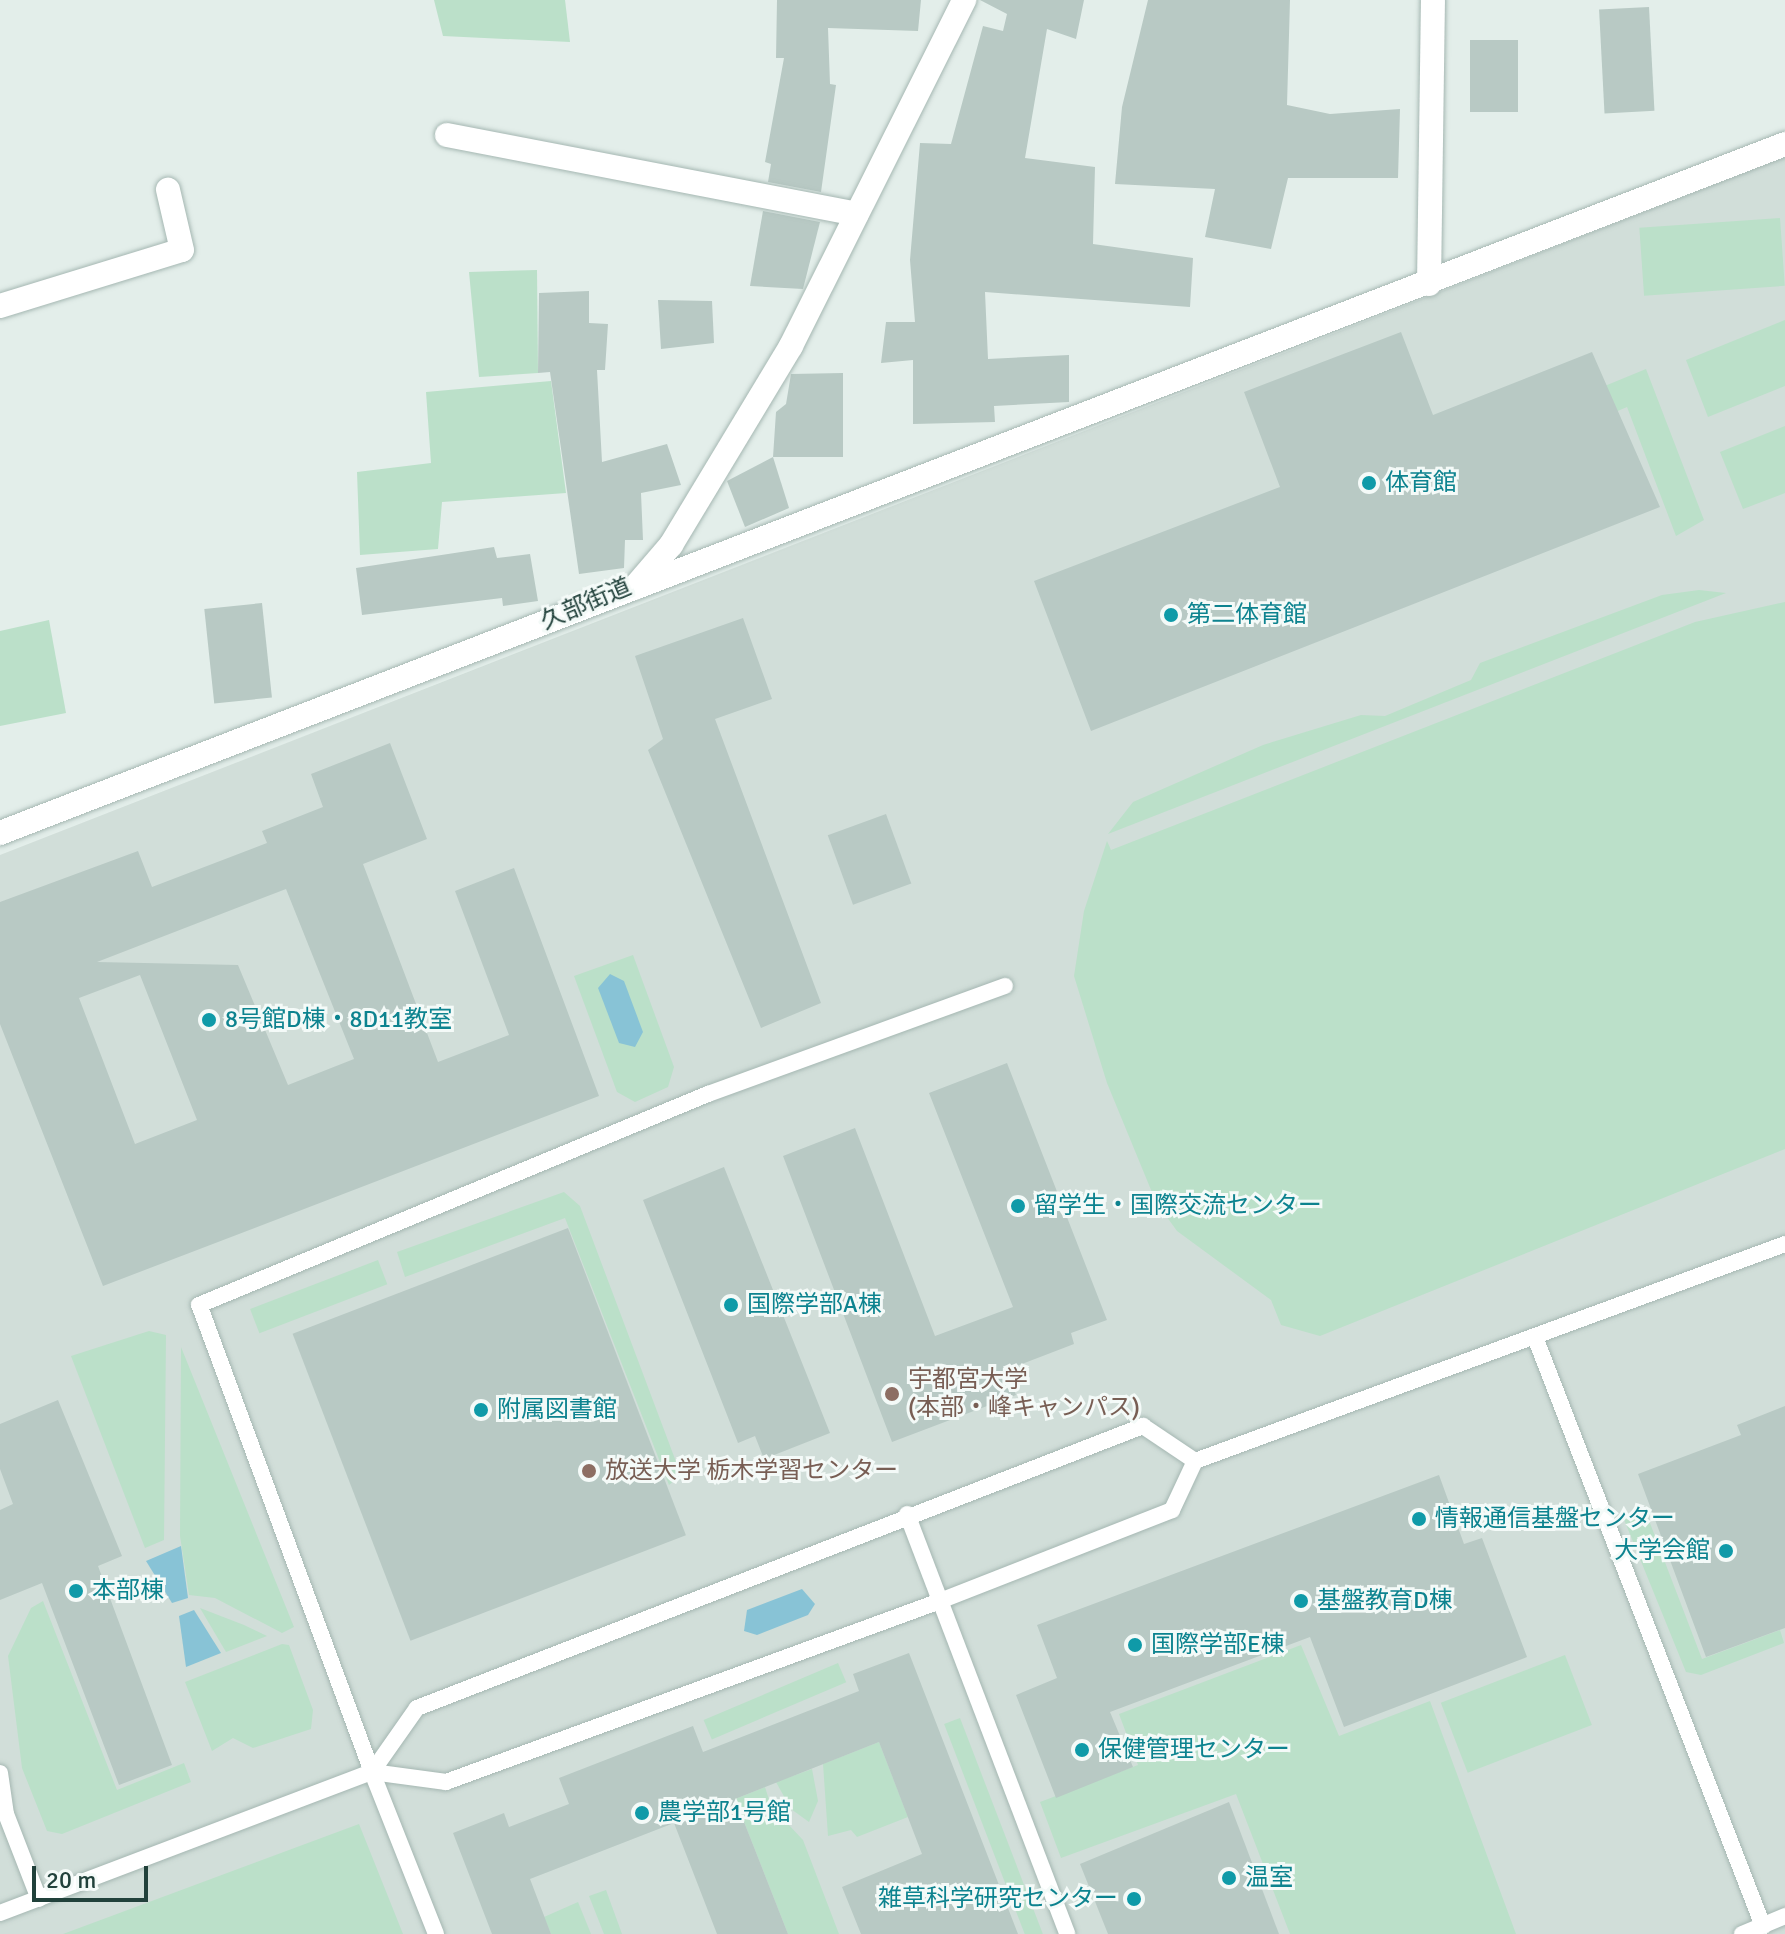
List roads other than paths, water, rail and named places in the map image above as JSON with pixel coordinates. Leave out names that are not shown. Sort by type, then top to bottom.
[{"type":"street","name":"久部街道","points":[[0,833],[634,588],[671,545],[791,346],[964,0]]},
{"type":"street","points":[[1429,284],[1433,0]]},
{"type":"street","points":[[447,135],[856,214]]},
{"type":"street","points":[[634,588],[1429,284],[1785,144]]},
{"type":"street","points":[[0,306],[182,250],[168,190]]},
{"type":"lane","points":[[436,1934],[372,1772],[199,1305],[708,1094],[1005,986]]},
{"type":"lane","points":[[0,1913],[372,1772],[446,1782],[940,1601],[1172,1510],[1195,1461],[1785,1244]]},
{"type":"lane","points":[[1535,1337],[1763,1926]]},
{"type":"lane","points":[[372,1772],[417,1708],[907,1514],[1143,1426],[1195,1461]]},
{"type":"lane","points":[[907,1514],[1067,1934]]},
{"type":"lane","points":[[0,1773],[6,1814],[39,1899]]},
{"type":"lane","points":[[1742,1934],[1785,1916]]},
{"type":"water","points":[[610,974],[624,981],[643,1032],[635,1047],[619,1043],[598,988]]},
{"type":"water","points":[[181,1546],[188,1598],[172,1603],[146,1561]]},
{"type":"water","points":[[802,1589],[815,1604],[808,1615],[757,1635],[744,1631],[747,1610]]},
{"type":"water","points":[[194,1610],[221,1653],[186,1667],[179,1616]]},
{"type":"place","name":"体育館","points":[[1369,483]]},
{"type":"place","name":"第二体育館","points":[[1171,615]]},
{"type":"place","name":"8号館D棟・8D11教室","points":[[209,1020]]},
{"type":"place","name":"留学生・国際交流センター","points":[[1018,1206]]},
{"type":"place","name":"国際学部A棟","points":[[731,1305]]},
{"type":"place","name":"宇都宮大学 (本部・峰キャンパス)","points":[[892,1394]]},
{"type":"place","name":"附属図書館","points":[[481,1410]]},
{"type":"place","name":"放送大学 栃木学習センター","points":[[589,1471]]},
{"type":"place","name":"情報通信基盤センター","points":[[1419,1519]]},
{"type":"place","name":"大学会館","points":[[1726,1551]]},
{"type":"place","name":"本部棟","points":[[76,1591]]},
{"type":"place","name":"基盤教育D棟","points":[[1301,1601]]},
{"type":"place","name":"国際学部E棟","points":[[1135,1645]]},
{"type":"place","name":"保健管理センター","points":[[1082,1750]]},
{"type":"place","name":"農学部1号館","points":[[642,1813]]},
{"type":"place","name":"温室","points":[[1229,1878]]},
{"type":"place","name":"雑草科学研究センター","points":[[1134,1899]]}]
